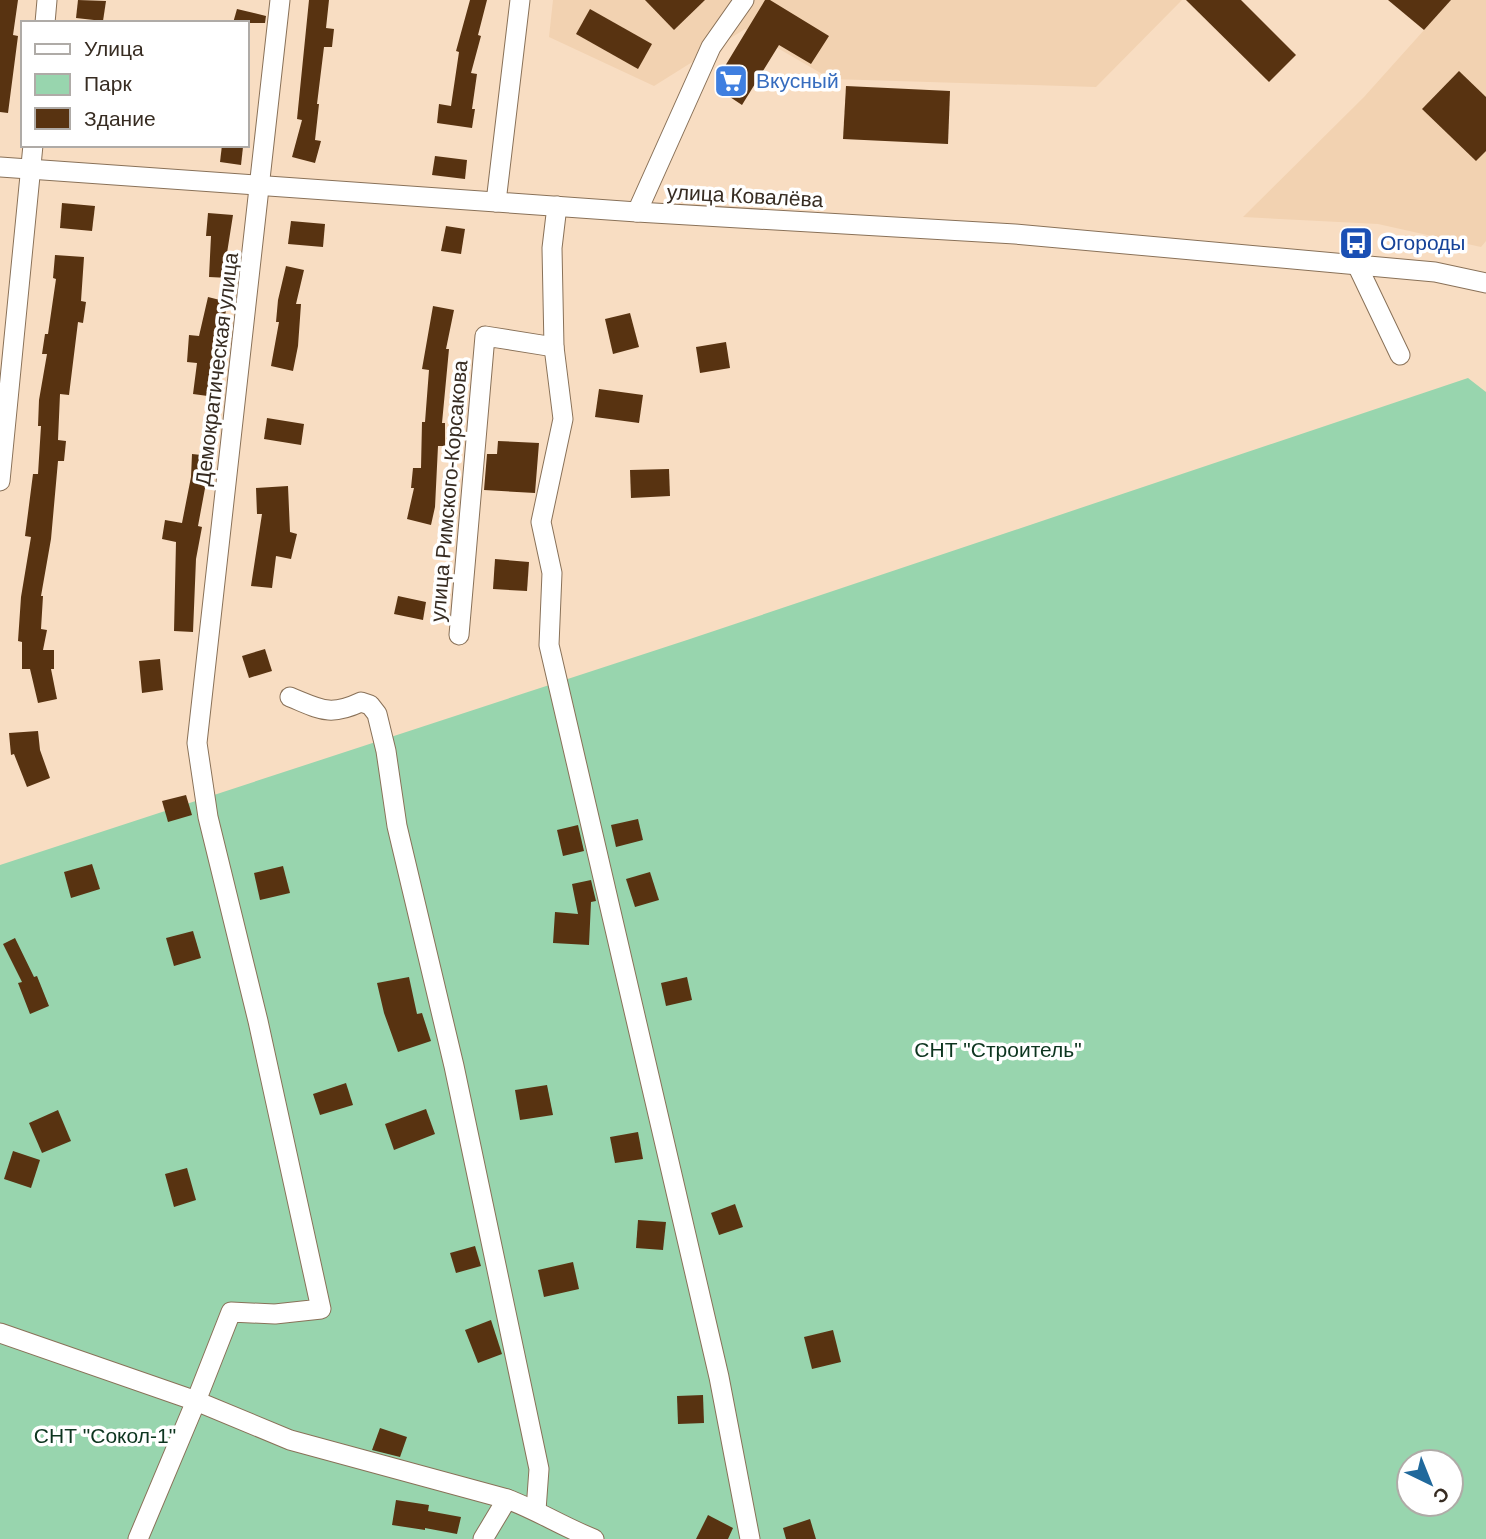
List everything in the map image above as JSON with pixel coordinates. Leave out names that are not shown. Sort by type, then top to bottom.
[{"type":"street","points":[[45,21],[47,0]]},
{"type":"street","name":"Демократическая улица","points":[[196,1401],[231,1312],[275,1314],[321,1309],[258,1021],[208,817],[197,743],[280,0]]},
{"type":"street","points":[[496,202],[520,0]]},
{"type":"street","points":[[637,212],[711,47],[744,0]]},
{"type":"street","points":[[0,481],[33,147]]},
{"type":"street","name":"улица Ковалёва","points":[[0,167],[637,212],[1015,234],[1435,272],[1486,283]]},
{"type":"street","points":[[556,206],[552,248],[554,347],[563,419],[541,522],[552,573],[550,645],[719,1377],[751,1539]]},
{"type":"street","points":[[1357,265],[1400,355]]},
{"type":"street","name":"улица Римского-Корсакова","points":[[458,635],[485,336],[554,347]]},
{"type":"street","points":[[290,697],[327,712],[361,702],[370,705],[377,713],[386,751],[397,826],[454,1066],[539,1469],[536,1510]]},
{"type":"street","points":[[0,1333],[196,1401],[290,1440],[506,1499],[536,1510],[561,1526],[594,1539]]},
{"type":"street","points":[[138,1539],[196,1401]]},
{"type":"street","points":[[483,1539],[506,1499]]},
{"type":"shaded area","points":[[553,0],[1182,0],[1096,87],[831,79],[745,29],[654,86],[549,37]]},
{"type":"shaded area","points":[[1451,0],[1486,0],[1486,241],[1481,247],[1378,224],[1243,217],[1364,97]]},
{"type":"green space","name":"СНТ \"Строитель\"","points":[[1468,378],[1486,392],[1486,1539],[0,1539],[0,865],[687,640]]},
{"type":"building","points":[[0,0],[18,0],[13,35],[18,36],[8,113],[0,112]]},
{"type":"building","points":[[78,0],[106,1],[103,21],[76,18]]},
{"type":"building","points":[[309,0],[329,0],[326,28],[334,29],[332,47],[324,47],[315,140],[321,141],[315,163],[292,157],[302,120],[297,119]]},
{"type":"building","points":[[470,0],[487,0],[471,73],[477,74],[472,128],[437,123],[439,104],[451,106],[459,52],[456,51]]},
{"type":"building","points":[[645,0],[705,0],[674,30]]},
{"type":"building","points":[[765,0],[770,0],[829,36],[811,64],[779,45],[742,105],[727,95],[731,89],[719,76]]},
{"type":"building","points":[[1186,0],[1241,0],[1296,55],[1269,82]]},
{"type":"building","points":[[1388,0],[1451,0],[1424,30]]},
{"type":"building","points":[[237,9],[266,16],[265,23],[234,21]]},
{"type":"building","points":[[590,9],[652,44],[638,69],[576,34]]},
{"type":"building","points":[[1459,71],[1486,97],[1486,151],[1476,161],[1422,109]]},
{"type":"building","points":[[846,86],[950,91],[948,144],[843,139]]},
{"type":"building","points":[[222,147],[243,147],[241,165],[220,162]]},
{"type":"building","points":[[435,156],[467,160],[465,179],[432,175]]},
{"type":"building","points":[[62,203],[95,206],[92,231],[60,228]]},
{"type":"building","points":[[208,213],[233,215],[227,253],[230,260],[229,278],[209,277],[211,236],[206,236]]},
{"type":"building","points":[[291,221],[325,224],[323,247],[288,244]]},
{"type":"building","points":[[446,226],[465,229],[461,254],[441,251]]},
{"type":"building","points":[[55,255],[84,257],[81,301],[86,302],[83,323],[78,322],[69,395],[60,394],[58,440],[66,441],[64,461],[58,461],[51,539],[41,596],[41,629],[47,630],[43,650],[54,650],[54,669],[51,669],[57,699],[38,703],[30,669],[22,669],[22,642],[18,641],[21,597],[31,537],[25,536],[33,474],[38,474],[41,426],[38,426],[39,400],[47,354],[42,354],[45,334],[48,334],[56,279],[53,278]]},
{"type":"building","points":[[286,266],[304,270],[296,304],[301,304],[293,371],[271,366],[279,322],[276,322],[278,300]]},
{"type":"building","points":[[208,297],[228,302],[220,338],[220,364],[215,397],[193,394],[197,363],[187,362],[189,335],[199,336]]},
{"type":"building","points":[[433,306],[454,310],[446,349],[449,349],[442,423],[445,423],[445,446],[438,446],[435,507],[431,525],[407,519],[414,488],[411,488],[413,468],[421,468],[422,422],[425,422],[429,370],[422,369]]},
{"type":"building","points":[[630,313],[639,347],[613,354],[605,319]]},
{"type":"building","points":[[726,342],[730,368],[700,373],[696,347]]},
{"type":"building","points":[[599,389],[643,395],[639,423],[595,417]]},
{"type":"building","points":[[267,418],[304,424],[301,445],[264,439]]},
{"type":"building","points":[[498,441],[539,443],[535,493],[484,490],[487,454],[497,454]]},
{"type":"building","points":[[192,454],[211,456],[198,526],[202,527],[196,559],[193,632],[174,631],[176,542],[162,539],[165,520],[182,523],[191,477]]},
{"type":"building","points":[[669,469],[670,496],[631,498],[630,470]]},
{"type":"building","points":[[288,486],[290,532],[297,534],[291,559],[276,556],[272,588],[251,586],[262,514],[257,514],[256,488]]},
{"type":"building","points":[[495,559],[529,562],[527,591],[493,589]]},
{"type":"building","points":[[398,596],[426,602],[423,620],[394,614]]},
{"type":"building","points":[[265,649],[272,671],[249,678],[242,656]]},
{"type":"building","points":[[160,659],[163,690],[142,693],[139,661]]},
{"type":"building","points":[[38,731],[40,750],[50,778],[27,787],[14,754],[11,755],[9,733]]},
{"type":"building","points":[[186,795],[192,815],[168,822],[162,801]]},
{"type":"building","points":[[638,819],[643,840],[616,847],[611,825]]},
{"type":"building","points":[[578,825],[584,851],[563,856],[557,830]]},
{"type":"building","points":[[92,864],[100,889],[71,898],[64,872]]},
{"type":"building","points":[[283,866],[290,893],[260,900],[254,873]]},
{"type":"building","points":[[650,872],[659,900],[635,907],[626,879]]},
{"type":"building","points":[[591,880],[596,901],[591,902],[589,945],[553,943],[555,912],[578,914],[572,884]]},
{"type":"building","points":[[193,931],[201,958],[174,966],[166,938]]},
{"type":"building","points":[[15,938],[34,977],[37,976],[49,1006],[30,1014],[18,983],[22,982],[3,944]]},
{"type":"building","points":[[409,977],[417,1014],[422,1013],[431,1041],[398,1052],[377,983]]},
{"type":"building","points":[[687,977],[692,1000],[666,1006],[661,983]]},
{"type":"building","points":[[346,1083],[353,1105],[320,1115],[313,1094]]},
{"type":"building","points":[[547,1085],[553,1115],[520,1120],[515,1090]]},
{"type":"building","points":[[426,1109],[435,1134],[394,1150],[385,1124]]},
{"type":"building","points":[[58,1110],[71,1141],[42,1153],[29,1123]]},
{"type":"building","points":[[638,1132],[643,1159],[615,1163],[610,1137]]},
{"type":"building","points":[[13,1151],[40,1160],[31,1188],[4,1179]]},
{"type":"building","points":[[187,1168],[196,1200],[174,1207],[165,1174]]},
{"type":"building","points":[[735,1204],[743,1227],[719,1235],[711,1213]]},
{"type":"building","points":[[638,1220],[666,1222],[663,1250],[636,1248]]},
{"type":"building","points":[[475,1246],[481,1266],[456,1273],[450,1253]]},
{"type":"building","points":[[573,1262],[579,1289],[544,1297],[538,1270]]},
{"type":"building","points":[[491,1320],[502,1354],[478,1363],[465,1330]]},
{"type":"building","points":[[833,1330],[841,1362],[812,1369],[804,1337]]},
{"type":"building","points":[[703,1395],[704,1423],[678,1424],[677,1396]]},
{"type":"building","points":[[380,1428],[407,1437],[400,1457],[372,1450]]},
{"type":"building","points":[[396,1500],[429,1505],[428,1511],[461,1517],[457,1534],[392,1525]]},
{"type":"building","points":[[708,1515],[733,1528],[728,1539],[696,1539]]},
{"type":"building","points":[[810,1519],[816,1539],[786,1539],[783,1528]]},
{"type":"place","name":"Вкусный","points":[[731,81]]},
{"type":"place","name":"Огороды","points":[[1356,243]]},
{"type":"park label","name":"СНТ \"Сокол-1\"","points":[[105,1436]]}]
